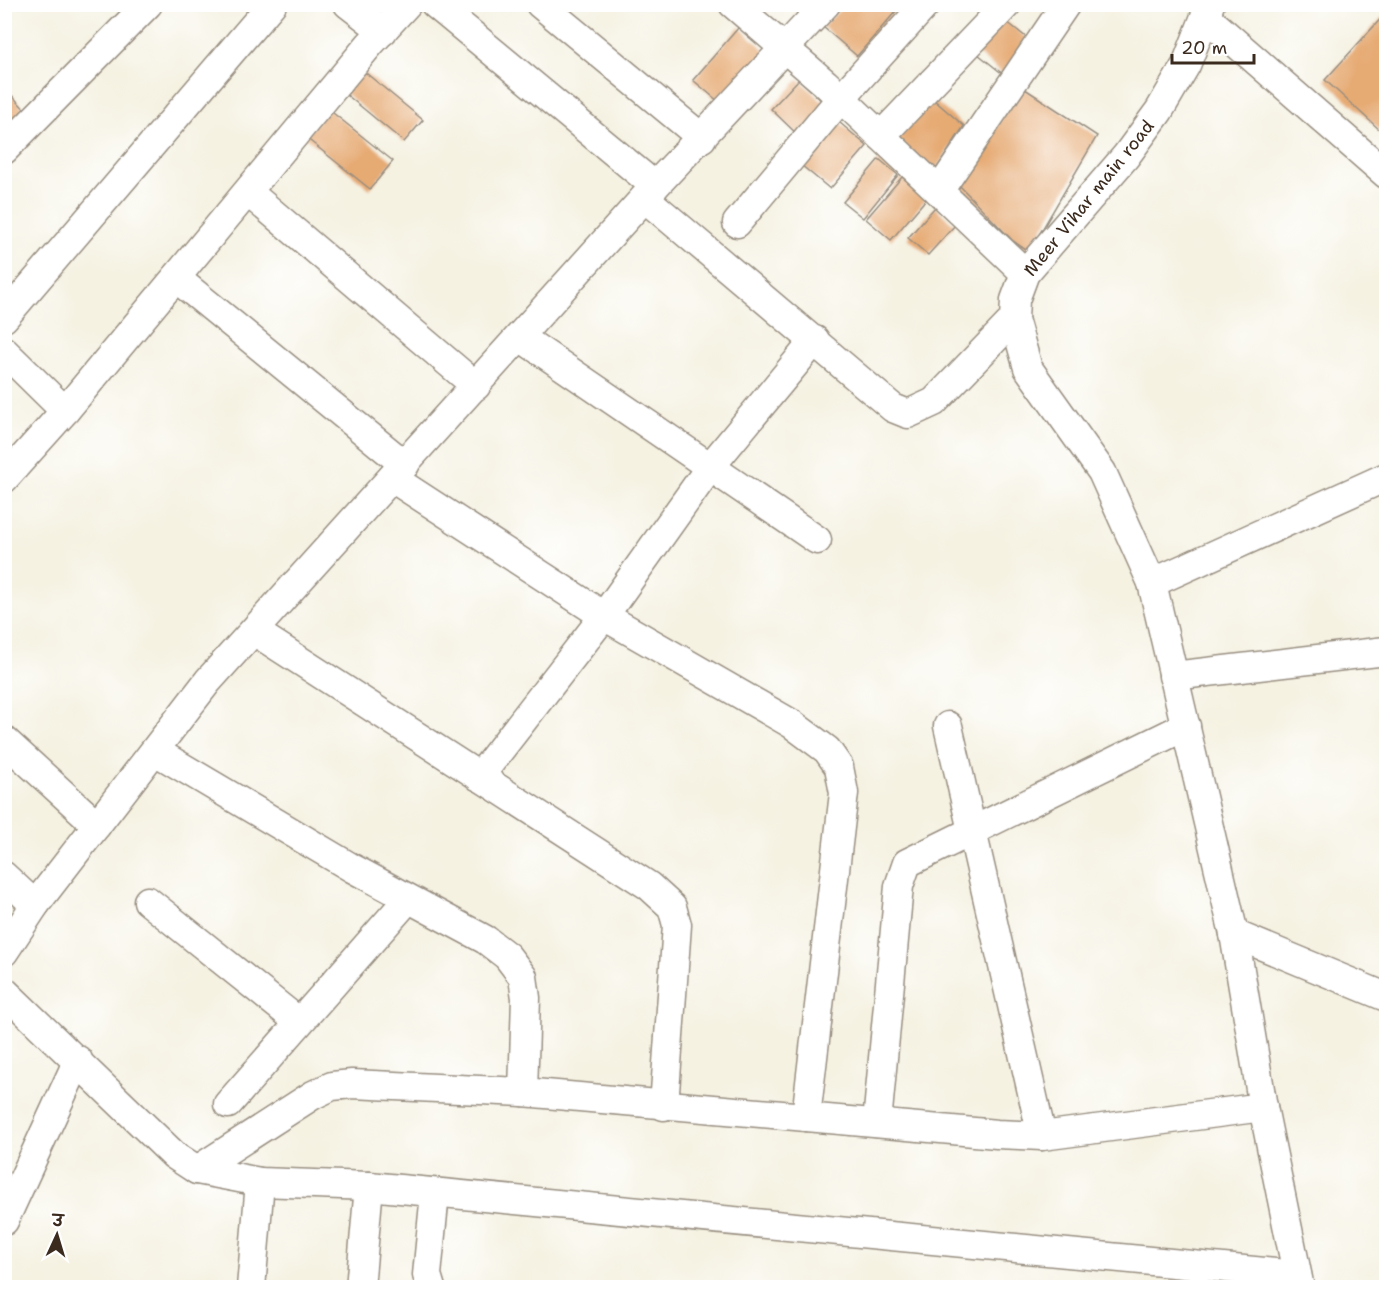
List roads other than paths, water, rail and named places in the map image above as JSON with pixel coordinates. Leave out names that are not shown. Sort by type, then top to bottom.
[{"type":"street","points":[[6,144],[148,4]]},
{"type":"street","points":[[4,318],[272,4]]},
{"type":"street","points":[[348,4],[383,31]]},
{"type":"street","points":[[4,479],[65,411],[407,4]]},
{"type":"street","points":[[435,4],[893,408],[908,414],[934,402],[1014,319]]},
{"type":"street","points":[[540,4],[702,138]]},
{"type":"street","points":[[733,4],[840,98],[1026,273]]},
{"type":"street","points":[[4,952],[35,905],[208,681],[650,193],[826,4]]},
{"type":"street","points":[[737,223],[840,98],[926,4]]},
{"type":"street","points":[[881,136],[1007,4]]},
{"type":"street","points":[[939,191],[1066,4]]},
{"type":"street","points":[[1208,11],[1386,174]]},
{"type":"street","name":"Meer Vihar main road","points":[[1208,11],[1186,65],[1159,111],[1126,156],[1026,273],[1015,300],[1014,319],[1028,368],[1102,472],[1152,583],[1234,934],[1263,1107],[1298,1281]]},
{"type":"street","points":[[248,192],[476,386]]},
{"type":"street","points":[[176,278],[399,472],[604,616],[792,724],[827,750],[839,767],[844,793],[806,1117]]},
{"type":"street","points":[[520,337],[817,540]]},
{"type":"street","points":[[479,777],[604,616],[710,467],[815,340]]},
{"type":"street","points":[[4,351],[65,411]]},
{"type":"street","points":[[1152,583],[1386,477]]},
{"type":"street","points":[[254,631],[649,886],[672,907],[677,925],[664,1106]]},
{"type":"street","points":[[1173,676],[1386,651]]},
{"type":"street","points":[[948,726],[974,831],[1042,1136]]},
{"type":"street","points":[[877,1123],[899,886],[907,863],[934,847],[974,831],[1186,726]]},
{"type":"street","points":[[4,740],[97,825]]},
{"type":"street","points":[[155,751],[408,899],[486,940],[507,956],[523,977],[526,998],[523,1092]]},
{"type":"street","points":[[4,876],[35,905]]},
{"type":"street","points":[[228,1104],[408,899]]},
{"type":"street","points":[[148,901],[299,1022]]},
{"type":"street","points":[[1234,934],[1386,997]]},
{"type":"street","points":[[4,991],[174,1155],[197,1170],[260,1182],[369,1186],[1298,1281]]},
{"type":"street","points":[[4,1221],[78,1060]]},
{"type":"street","points":[[197,1170],[313,1095],[332,1086],[372,1083],[523,1092],[664,1106],[1042,1136],[1263,1107]]},
{"type":"street","points":[[251,1287],[260,1182]]},
{"type":"street","points":[[360,1287],[369,1186]]},
{"type":"street","points":[[431,1287],[427,1275],[435,1193]]}]
